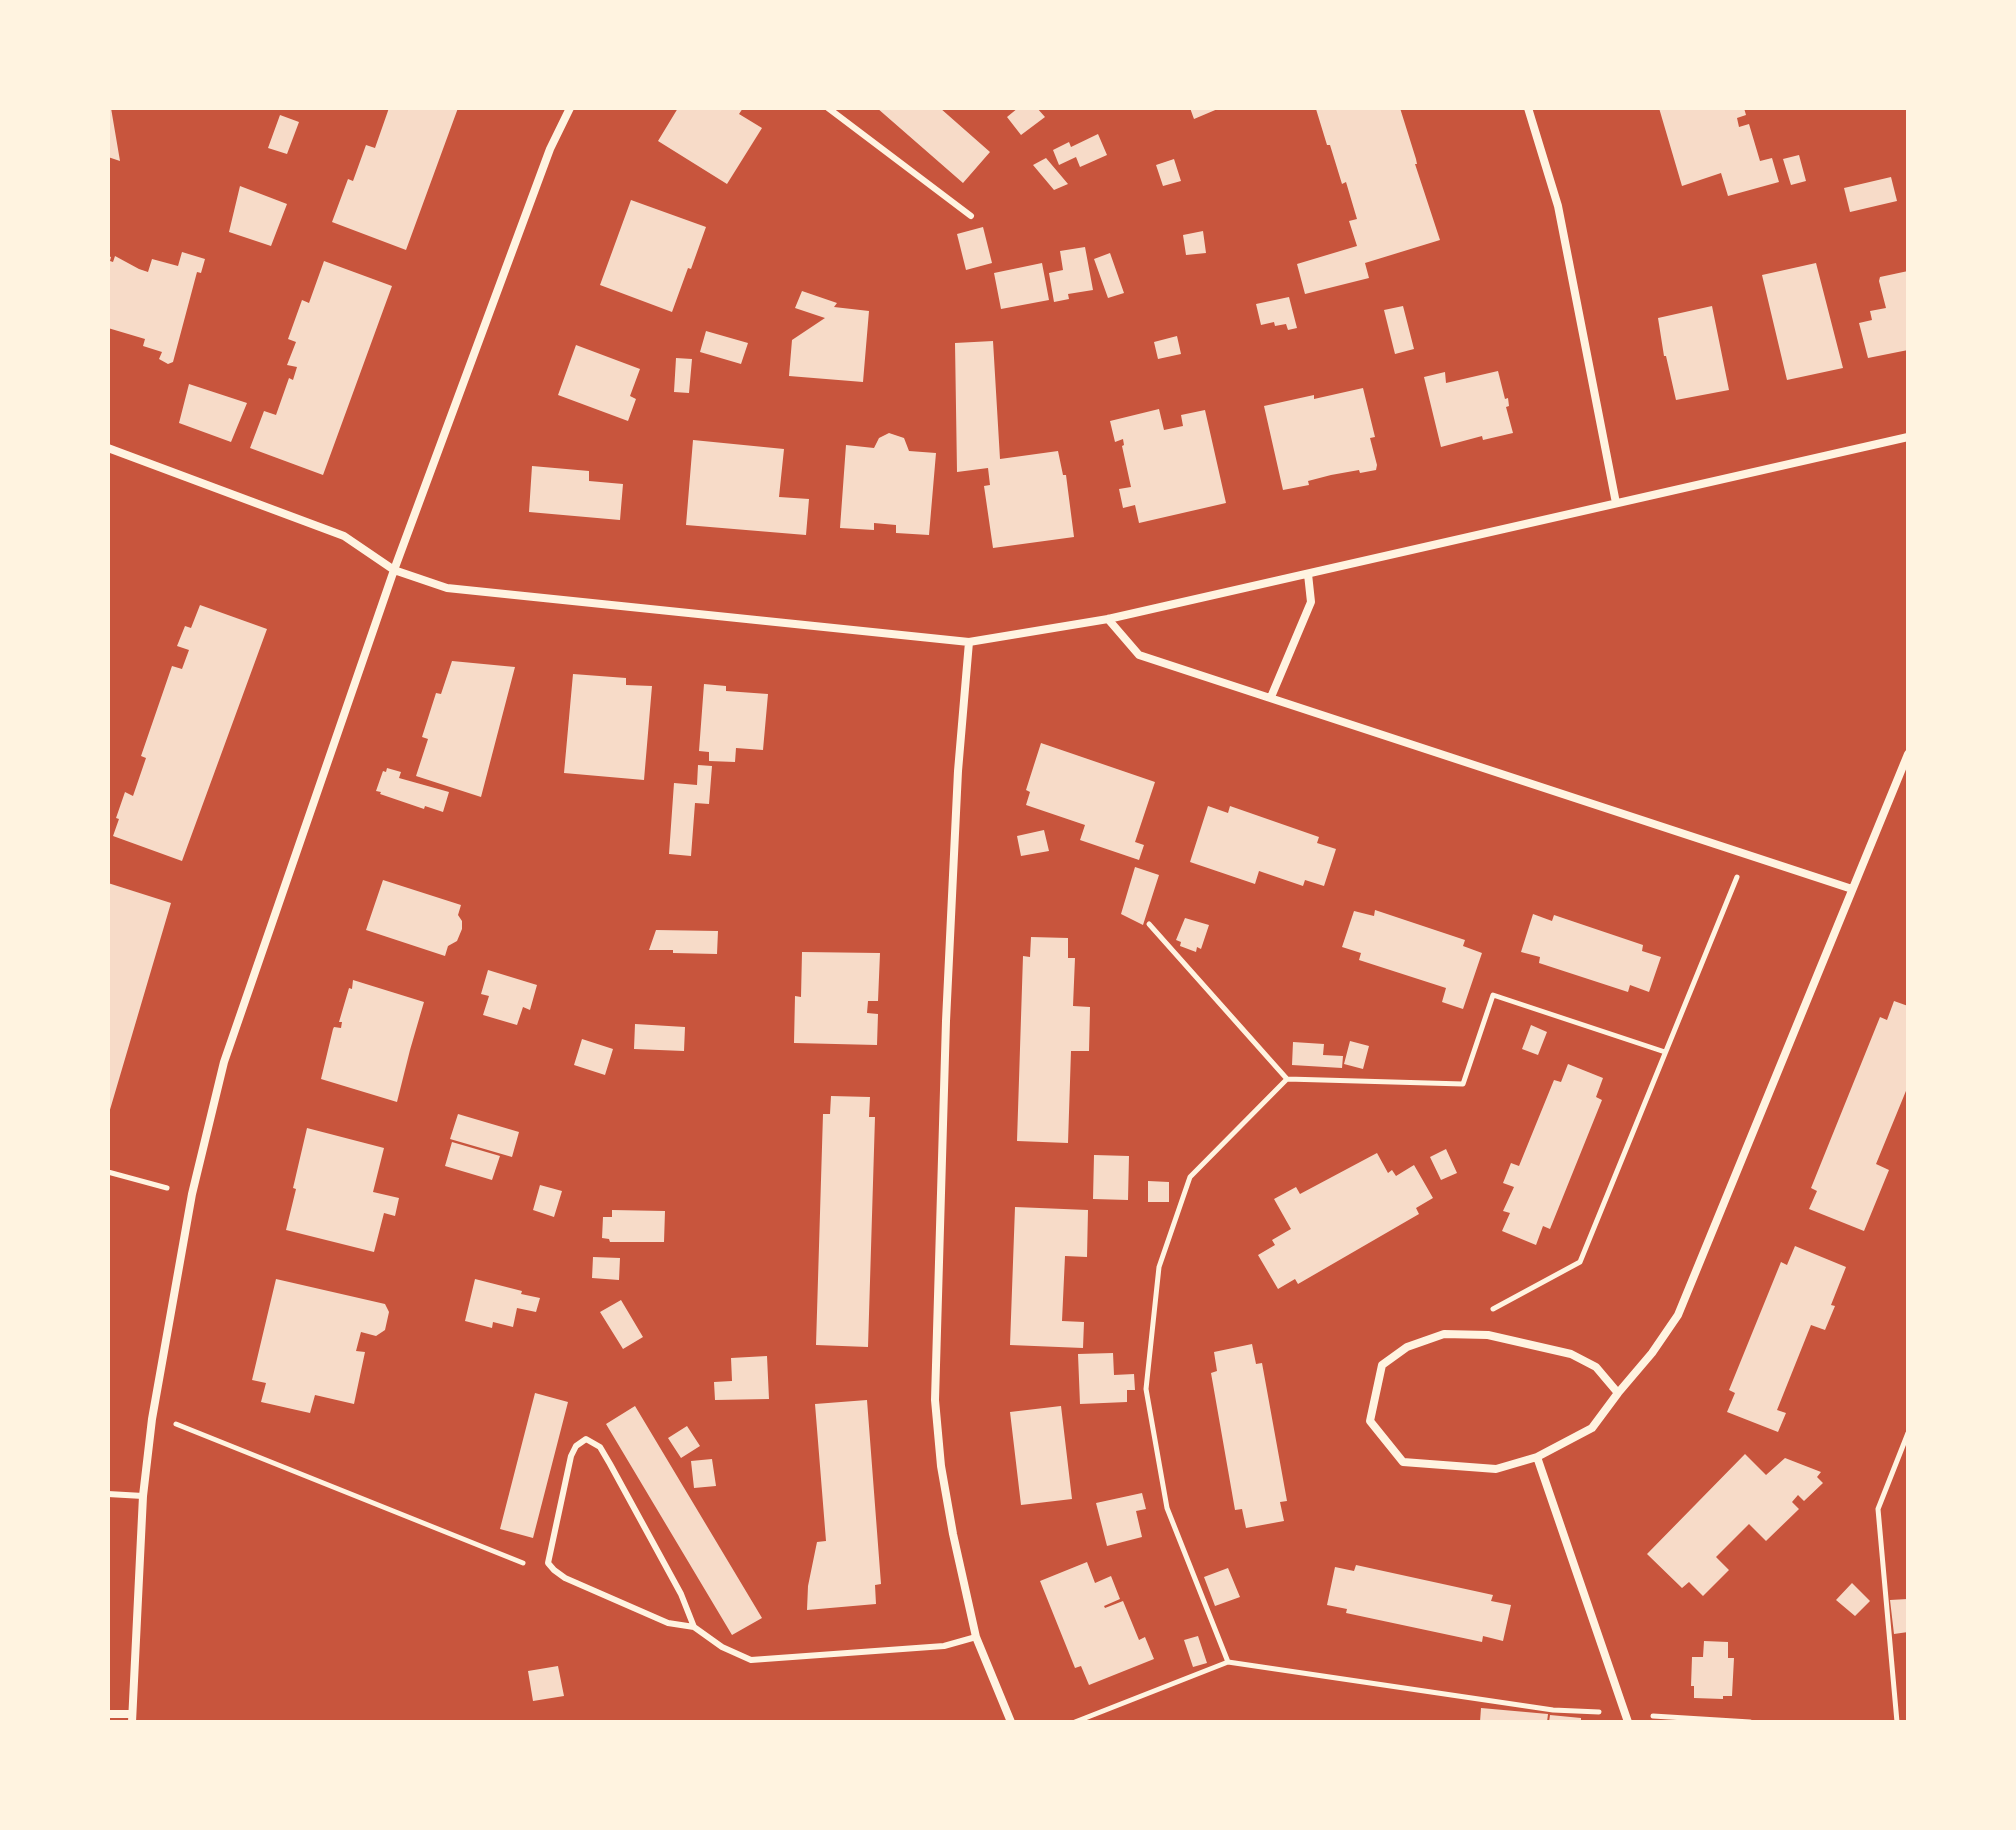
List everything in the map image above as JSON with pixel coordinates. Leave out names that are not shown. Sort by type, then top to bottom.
[{"type":"street","points":[[108,1714],[132,1718],[143,1496],[152,1419],[192,1194],[224,1062],[394,570],[550,149],[570,108]]},
{"type":"street","points":[[1528,108],[1558,206],[1616,503]]},
{"type":"street","points":[[108,448],[344,536],[394,570],[447,588],[969,642],[1108,619],[1908,437]]},
{"type":"street","points":[[1271,697],[1311,602],[1308,574]]},
{"type":"street","points":[[1108,619],[1139,655],[1852,889]]},
{"type":"street","points":[[969,642],[958,771],[946,1021],[935,1400],[941,1466],[976,1637],[1011,1722]]},
{"type":"street","points":[[1618,1393],[1596,1367],[1571,1354],[1488,1335],[1444,1334],[1407,1347],[1382,1365],[1370,1421],[1403,1462],[1496,1469],[1537,1457],[1592,1428],[1678,1315],[1908,754]]},
{"type":"street","points":[[1537,1457],[1627,1718]]},
{"type":"lane","points":[[828,108],[971,216]]},
{"type":"lane","points":[[694,1627],[681,1594],[610,1464],[600,1447],[586,1439],[576,1446],[571,1456],[548,1563],[565,1578],[668,1623],[694,1627],[722,1647],[751,1660],[944,1646],[976,1637]]},
{"type":"lane","points":[[108,1494],[143,1496]]},
{"type":"path","points":[[1488,1335],[1489,1311],[1580,1262],[1746,854]]},
{"type":"path","points":[[1149,924],[1287,1079],[1463,1084],[1493,995],[1665,1052]]},
{"type":"path","points":[[1228,1662],[1167,1508],[1146,1389],[1159,1267],[1190,1177],[1287,1079]]},
{"type":"path","points":[[108,1172],[192,1194]]},
{"type":"path","points":[[152,1419],[183,1425],[526,1564],[548,1563]]},
{"type":"path","points":[[1897,1722],[1878,1509],[1908,1433]]},
{"type":"path","points":[[1075,1722],[1228,1662],[1553,1710],[1627,1718],[1750,1722]]},
{"type":"building","points":[[108,108],[111,108],[120,161],[108,157]]},
{"type":"building","points":[[389,108],[458,108],[406,250],[332,222],[348,179],[353,181],[366,145],[375,148]]},
{"type":"building","points":[[678,108],[743,108],[739,114],[762,128],[727,184],[658,141]]},
{"type":"building","points":[[877,108],[940,108],[990,152],[963,183]]},
{"type":"building","points":[[1018,108],[1037,108],[1045,117],[1021,135],[1007,117]]},
{"type":"building","points":[[1190,108],[1220,108],[1194,119]]},
{"type":"building","points":[[1400,108],[1440,240],[1365,263],[1369,278],[1305,294],[1297,264],[1357,246],[1349,221],[1357,219],[1346,182],[1342,184],[1330,145],[1327,145],[1316,109]]},
{"type":"building","points":[[1659,108],[1744,108],[1746,115],[1737,118],[1739,127],[1749,124],[1760,161],[1772,158],[1779,182],[1728,196],[1721,173],[1682,186]]},
{"type":"building","points":[[280,115],[299,122],[287,154],[268,148]]},
{"type":"building","points":[[1098,134],[1107,155],[1080,167],[1076,157],[1059,165],[1053,150],[1069,142],[1071,147]]},
{"type":"building","points":[[1799,155],[1806,181],[1791,185],[1783,159]]},
{"type":"building","points":[[1046,158],[1068,184],[1054,190],[1033,165]]},
{"type":"building","points":[[1174,159],[1181,181],[1163,186],[1156,165]]},
{"type":"building","points":[[1891,177],[1897,201],[1850,212],[1844,188]]},
{"type":"building","points":[[240,186],[287,204],[271,246],[229,232]]},
{"type":"building","points":[[631,200],[706,227],[672,312],[600,285]]},
{"type":"building","points":[[983,227],[992,263],[966,270],[957,234]]},
{"type":"building","points":[[1203,231],[1206,253],[1186,255],[1183,235]]},
{"type":"building","points":[[1085,247],[1093,290],[1068,294],[1069,299],[1054,302],[1049,273],[1063,270],[1060,251]]},
{"type":"building","points":[[182,252],[205,259],[201,273],[197,272],[173,362],[168,364],[159,359],[162,352],[143,346],[145,339],[108,328],[108,256],[111,257],[110,261],[113,262],[115,256],[148,272],[152,259],[178,266]]},
{"type":"building","points":[[1110,253],[1124,293],[1108,298],[1094,259]]},
{"type":"building","points":[[324,261],[392,286],[323,475],[250,448],[264,411],[276,415],[289,378],[293,380],[297,367],[287,365],[296,342],[288,339],[302,300],[309,303]]},
{"type":"building","points":[[1042,263],[1049,300],[1001,309],[994,273]]},
{"type":"building","points":[[1816,263],[1843,368],[1787,380],[1762,275]]},
{"type":"building","points":[[1908,271],[1908,350],[1868,358],[1859,323],[1872,320],[1870,311],[1886,308],[1880,277]]},
{"type":"building","points":[[802,291],[837,303],[834,307],[869,311],[863,382],[789,376],[792,340],[825,318],[795,308]]},
{"type":"building","points":[[1289,297],[1297,328],[1288,330],[1286,324],[1275,326],[1274,322],[1261,325],[1256,304]]},
{"type":"building","points":[[1403,306],[1414,349],[1395,354],[1384,310]]},
{"type":"building","points":[[1712,306],[1729,390],[1676,400],[1658,318]]},
{"type":"building","points":[[706,331],[748,343],[741,364],[700,352]]},
{"type":"building","points":[[1177,336],[1181,354],[1158,359],[1154,342]]},
{"type":"building","points":[[993,341],[1000,459],[1058,451],[1063,475],[1066,475],[1074,537],[993,548],[984,486],[990,485],[988,468],[957,472],[955,343]]},
{"type":"building","points":[[576,345],[640,369],[630,396],[636,399],[628,421],[558,395]]},
{"type":"building","points":[[676,358],[692,359],[689,393],[674,392]]},
{"type":"building","points":[[1498,371],[1505,399],[1508,398],[1509,406],[1506,407],[1513,433],[1483,440],[1482,436],[1441,447],[1424,377],[1445,372],[1446,383]]},
{"type":"building","points":[[189,384],[247,403],[231,442],[179,423]]},
{"type":"building","points":[[1363,388],[1375,437],[1370,438],[1376,470],[1331,475],[1308,481],[1309,485],[1283,490],[1264,406]]},
{"type":"building","points":[[1159,409],[1164,430],[1183,426],[1181,415],[1205,410],[1226,503],[1139,523],[1135,505],[1123,508],[1119,489],[1131,487],[1123,439],[1115,442],[1110,421]]},
{"type":"building","points":[[889,433],[904,438],[909,451],[936,453],[929,535],[896,533],[896,525],[874,523],[874,530],[840,528],[846,445],[874,448],[879,438]]},
{"type":"building","points":[[693,440],[784,449],[779,497],[809,499],[806,535],[686,525]]},
{"type":"building","points":[[532,466],[589,471],[589,481],[623,484],[620,520],[529,512]]},
{"type":"building","points":[[200,605],[267,629],[182,861],[113,836],[125,792],[133,796],[146,758],[141,756],[172,666],[182,669],[189,650],[177,646],[185,626],[191,628]]},
{"type":"building","points":[[452,661],[515,667],[481,797],[416,776],[428,739],[422,737],[436,693],[441,694]]},
{"type":"building","points":[[573,674],[626,678],[626,685],[652,686],[644,780],[564,773]]},
{"type":"building","points":[[704,684],[726,686],[726,691],[768,694],[763,750],[736,748],[735,762],[709,761],[709,752],[699,751]]},
{"type":"building","points":[[1041,743],[1155,782],[1135,842],[1144,845],[1139,860],[1080,840],[1085,825],[1026,805],[1030,792],[1026,790]]},
{"type":"building","points":[[698,765],[712,766],[709,804],[695,803],[691,856],[669,854],[674,783],[697,785]]},
{"type":"building","points":[[387,768],[401,772],[399,778],[449,792],[443,812],[425,806],[424,809],[376,791]]},
{"type":"building","points":[[1208,806],[1228,813],[1230,806],[1319,837],[1317,843],[1336,849],[1324,886],[1305,880],[1303,886],[1259,871],[1255,884],[1190,862]]},
{"type":"building","points":[[1044,830],[1049,851],[1021,856],[1017,836]]},
{"type":"building","points":[[1135,867],[1159,875],[1143,925],[1121,914]]},
{"type":"building","points":[[383,880],[461,905],[458,915],[462,929],[457,941],[448,946],[445,956],[366,930]]},
{"type":"building","points":[[108,883],[171,903],[109,1113],[108,1112]]},
{"type":"building","points":[[1375,910],[1465,940],[1463,946],[1482,953],[1463,1009],[1442,1002],[1446,988],[1359,960],[1361,953],[1342,947],[1354,911],[1374,916]]},
{"type":"building","points":[[1533,914],[1552,921],[1554,915],[1643,945],[1642,951],[1661,957],[1649,992],[1630,985],[1628,992],[1539,963],[1540,957],[1521,952]]},
{"type":"building","points":[[1185,918],[1209,925],[1201,949],[1197,947],[1196,952],[1180,946],[1181,942],[1176,940]]},
{"type":"building","points":[[656,930],[718,931],[717,954],[649,950]]},
{"type":"building","points":[[1031,937],[1068,938],[1068,958],[1075,958],[1073,1006],[1090,1007],[1089,1051],[1071,1051],[1068,1143],[1017,1141],[1023,956],[1030,957]]},
{"type":"building","points":[[802,952],[880,953],[878,1001],[868,1001],[867,1013],[878,1014],[877,1045],[794,1043],[795,996],[801,997]]},
{"type":"building","points":[[488,970],[537,985],[530,1010],[523,1007],[517,1025],[483,1015],[489,996],[481,994]]},
{"type":"building","points":[[353,980],[424,1002],[397,1102],[321,1079],[333,1029],[341,1028],[342,1022],[339,1022]]},
{"type":"building","points":[[1894,1001],[1908,1006],[1908,1086],[1876,1164],[1889,1170],[1864,1231],[1809,1209],[1817,1191],[1811,1188],[1880,1017],[1887,1020]]},
{"type":"building","points":[[635,1024],[685,1027],[684,1051],[634,1049]]},
{"type":"building","points":[[1531,1025],[1547,1032],[1538,1055],[1522,1049]]},
{"type":"building","points":[[582,1039],[613,1049],[605,1075],[574,1065]]},
{"type":"building","points":[[1350,1041],[1369,1046],[1363,1069],[1344,1064]]},
{"type":"building","points":[[1293,1042],[1324,1044],[1323,1055],[1343,1056],[1342,1068],[1292,1065]]},
{"type":"building","points":[[1568,1064],[1603,1078],[1596,1097],[1602,1100],[1550,1229],[1543,1226],[1536,1245],[1502,1231],[1510,1213],[1503,1211],[1514,1187],[1503,1183],[1511,1163],[1519,1166],[1554,1080],[1561,1082]]},
{"type":"building","points":[[831,1096],[870,1097],[869,1117],[875,1117],[868,1347],[816,1345],[823,1114],[830,1114]]},
{"type":"building","points":[[458,1114],[519,1132],[512,1157],[450,1139]]},
{"type":"building","points":[[307,1128],[384,1148],[373,1192],[399,1198],[395,1216],[384,1213],[374,1252],[286,1230]]},
{"type":"building","points":[[452,1142],[500,1156],[492,1180],[445,1166]]},
{"type":"building","points":[[1446,1149],[1457,1173],[1441,1180],[1430,1157]]},
{"type":"building","points":[[1377,1153],[1388,1173],[1392,1170],[1396,1176],[1414,1165],[1433,1198],[1416,1208],[1419,1214],[1298,1284],[1295,1279],[1278,1289],[1258,1255],[1275,1245],[1272,1240],[1291,1229],[1274,1199],[1296,1187],[1300,1194]]},
{"type":"building","points":[[1094,1155],[1129,1156],[1128,1200],[1093,1199]]},
{"type":"building","points":[[1148,1181],[1169,1182],[1169,1202],[1148,1202]]},
{"type":"building","points":[[540,1185],[562,1191],[554,1217],[533,1210]]},
{"type":"building","points":[[1015,1207],[1088,1210],[1087,1257],[1065,1256],[1062,1321],[1084,1322],[1083,1348],[1010,1345]]},
{"type":"building","points":[[612,1210],[665,1211],[664,1242],[610,1242],[602,1238],[603,1217],[612,1217]]},
{"type":"building","points":[[1795,1246],[1846,1267],[1825,1330],[1811,1325],[1777,1410],[1786,1413],[1778,1432],[1727,1412],[1735,1393],[1729,1390],[1781,1262],[1787,1265]]},
{"type":"building","points":[[593,1257],[620,1258],[619,1280],[592,1278]]},
{"type":"building","points":[[276,1279],[385,1304],[389,1312],[385,1330],[376,1336],[361,1332],[356,1351],[365,1352],[354,1404],[315,1395],[310,1413],[261,1402],[266,1383],[252,1380]]},
{"type":"building","points":[[475,1279],[540,1298],[536,1312],[517,1308],[513,1327],[493,1322],[492,1328],[465,1321]]},
{"type":"building","points":[[621,1300],[643,1337],[623,1349],[600,1312]]},
{"type":"building","points":[[1252,1344],[1256,1364],[1262,1363],[1287,1501],[1280,1502],[1284,1521],[1246,1528],[1242,1509],[1235,1510],[1211,1373],[1217,1371],[1214,1352]]},
{"type":"building","points":[[1113,1353],[1114,1375],[1134,1374],[1135,1390],[1127,1390],[1127,1402],[1080,1404],[1078,1354]]},
{"type":"building","points":[[767,1356],[769,1399],[715,1400],[714,1382],[732,1381],[731,1358]]},
{"type":"building","points":[[535,1393],[568,1402],[533,1538],[500,1529]]},
{"type":"building","points":[[867,1400],[881,1584],[875,1585],[876,1604],[807,1610],[808,1586],[817,1542],[826,1541],[815,1404]]},
{"type":"building","points":[[635,1406],[762,1618],[732,1635],[606,1424]]},
{"type":"building","points":[[1061,1406],[1072,1499],[1021,1505],[1010,1412]]},
{"type":"building","points":[[687,1426],[700,1446],[681,1458],[668,1438]]},
{"type":"building","points":[[1745,1454],[1766,1475],[1785,1458],[1821,1472],[1817,1477],[1823,1483],[1804,1501],[1798,1495],[1792,1502],[1799,1509],[1766,1541],[1749,1524],[1716,1557],[1729,1570],[1703,1596],[1689,1582],[1682,1588],[1647,1554]]},
{"type":"building","points":[[712,1459],[716,1486],[694,1488],[691,1461]]},
{"type":"building","points":[[1142,1493],[1146,1509],[1136,1511],[1142,1537],[1107,1546],[1096,1503]]},
{"type":"building","points":[[1087,1562],[1095,1583],[1111,1576],[1120,1599],[1105,1608],[1123,1601],[1139,1640],[1145,1637],[1154,1659],[1089,1685],[1081,1666],[1075,1668],[1040,1581]]},
{"type":"building","points":[[1356,1565],[1493,1595],[1491,1601],[1511,1605],[1503,1641],[1483,1636],[1482,1642],[1346,1613],[1347,1609],[1327,1605],[1335,1567],[1354,1571]]},
{"type":"building","points":[[1228,1568],[1240,1597],[1215,1606],[1204,1577]]},
{"type":"building","points":[[1852,1583],[1870,1601],[1855,1616],[1836,1600]]},
{"type":"building","points":[[1908,1599],[1908,1632],[1894,1634],[1890,1600]]},
{"type":"building","points":[[1198,1636],[1207,1663],[1193,1667],[1184,1640]]},
{"type":"building","points":[[1704,1641],[1728,1642],[1728,1658],[1734,1658],[1732,1696],[1723,1696],[1723,1699],[1694,1698],[1694,1686],[1691,1686],[1692,1657],[1703,1657]]},
{"type":"building","points":[[558,1666],[564,1696],[533,1701],[528,1671]]},
{"type":"building","points":[[1481,1708],[1548,1714],[1547,1722],[1480,1722]]},
{"type":"building","points":[[1550,1715],[1581,1718],[1581,1722],[1549,1722]]}]
